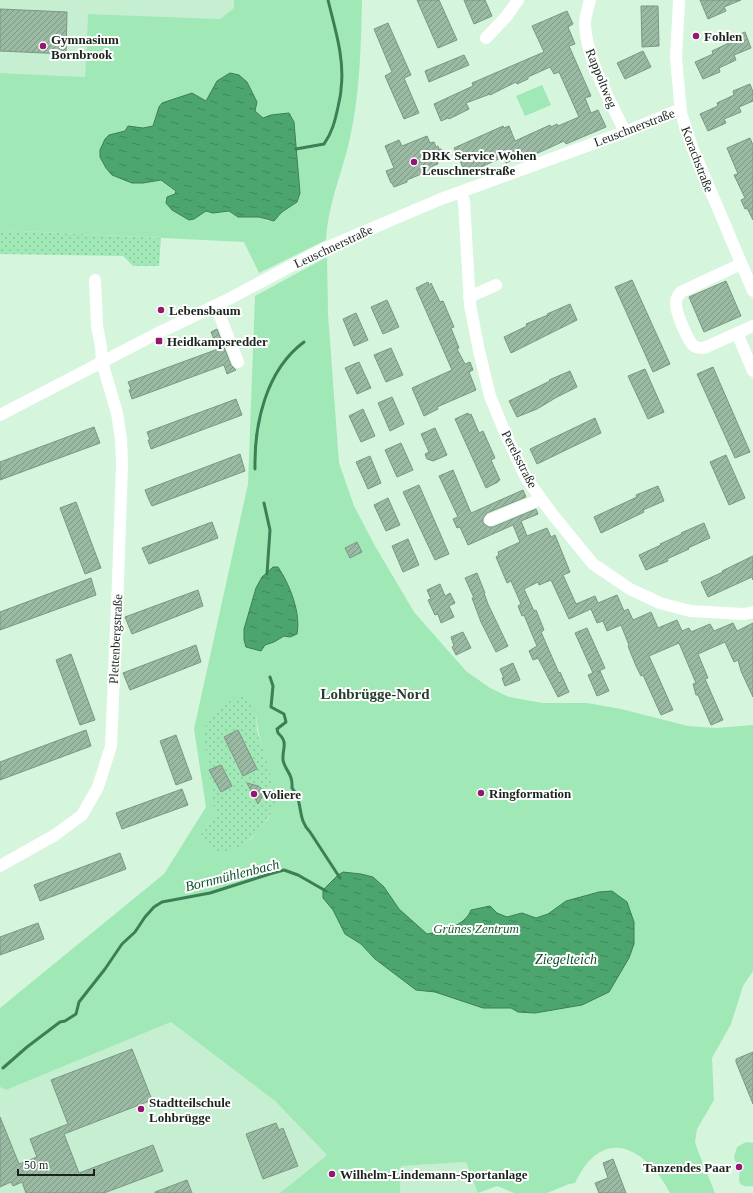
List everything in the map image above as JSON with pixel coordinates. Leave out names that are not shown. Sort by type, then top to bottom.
[{"type":"street","points":[[486,38],[506,17],[518,0]]},
{"type":"street","name":"Rappoltweg","points":[[590,0],[585,23],[591,56],[624,132]]},
{"type":"street","name":"Korachstraße","points":[[679,0],[676,58],[680,109],[692,147],[753,292]]},
{"type":"street","name":"Leuschnerstraße","points":[[0,415],[156,334],[216,306],[323,249],[414,209],[624,132],[680,109]]},
{"type":"street","name":"Perelsstraße","points":[[460,192],[464,201],[470,305],[479,351],[490,396],[526,478],[553,516],[593,564],[630,589],[660,604],[690,611],[744,614],[753,612]]},
{"type":"street","points":[[741,264],[681,292],[676,300],[676,309],[690,340],[696,347],[704,348],[753,326]]},
{"type":"street","name":"Plettenbergstraße","points":[[0,866],[55,835],[82,815],[98,787],[111,746],[122,446],[117,413],[102,362],[97,326],[95,280]]},
{"type":"street","points":[[470,296],[496,285]]},
{"type":"street","points":[[216,306],[238,362]]},
{"type":"street","points":[[737,333],[753,371]]},
{"type":"street","points":[[490,520],[541,498]]},
{"type":"shaded area","name":"Gymnasium Bornbrook","points":[[0,0],[234,0],[234,8],[221,19],[88,14],[85,77],[0,73]]},
{"type":"shaded area","name":"Stadtteilschule Lohbrügge","points":[[171,1022],[275,1101],[327,1155],[280,1193],[0,1193],[0,1087],[6,1090]]},
{"type":"shaded area","points":[[466,1162],[478,1193],[400,1193],[401,1166]]},
{"type":"green space","points":[[234,0],[362,0],[360,67],[354,117],[348,146],[330,212],[326,240],[259,273],[244,242],[0,230],[0,73],[85,77],[88,14],[220,19],[234,8]],"holes":[[[247,82],[257,102],[255,111],[263,118],[271,115],[289,113],[294,121],[300,193],[297,202],[282,212],[279,217],[268,221],[259,217],[238,217],[229,211],[213,213],[206,211],[189,220],[172,210],[176,191],[161,180],[131,182],[112,175],[117,133],[125,131],[128,126],[143,128],[153,126],[159,107],[162,103],[192,93],[206,101]]]},
{"type":"green space","points":[[542,85],[551,105],[525,116],[516,96]]},
{"type":"green space","points":[[0,230],[161,238],[159,266],[133,266],[123,256],[0,254]]},
{"type":"green space","name":"Grünes Zentrum","points":[[327,257],[328,314],[339,463],[354,506],[375,546],[414,612],[466,671],[490,688],[509,697],[542,703],[587,703],[621,709],[688,726],[716,728],[753,725],[753,971],[743,986],[731,1024],[712,1058],[714,1100],[697,1129],[695,1142],[715,1193],[670,1193],[664,1182],[647,1162],[636,1154],[625,1149],[614,1148],[602,1151],[590,1160],[575,1183],[547,1193],[514,1193],[497,1186],[478,1193],[466,1162],[401,1166],[400,1193],[280,1193],[327,1155],[275,1101],[171,1022],[6,1090],[0,1087],[0,1008],[164,874],[206,807],[194,729],[248,484],[255,296]],"holes":[[[256,715],[276,803],[268,819],[251,839],[233,850],[198,838],[215,815]]]},
{"type":"green space","points":[[244,693],[256,715],[257,730],[273,783],[277,803],[264,824],[247,842],[233,850],[217,853],[198,838],[215,815],[203,730],[220,709]]},
{"type":"green space","points":[[746,1142],[753,1143],[753,1186],[743,1185],[739,1181],[740,1167],[736,1163],[734,1157],[737,1147]]},
{"type":"water","points":[[230,73],[239,75],[247,82],[257,102],[255,111],[263,118],[271,115],[289,113],[294,122],[300,193],[297,202],[282,212],[274,221],[259,217],[238,217],[229,211],[213,213],[206,211],[194,219],[189,220],[172,210],[166,203],[167,197],[175,194],[176,191],[161,180],[132,183],[112,175],[106,168],[100,157],[100,150],[105,139],[109,135],[125,131],[128,126],[143,128],[153,126],[159,107],[162,103],[192,93],[206,101],[217,81]]},
{"type":"water","points":[[273,567],[278,567],[287,582],[294,599],[298,626],[297,634],[290,637],[284,636],[265,645],[261,651],[246,647],[244,640],[244,629],[256,588],[262,577]]},
{"type":"water","name":"Ziegelteich","points":[[343,872],[373,877],[384,887],[399,909],[427,934],[459,924],[468,916],[471,910],[490,906],[497,913],[507,917],[522,913],[536,918],[548,914],[566,901],[599,892],[612,891],[627,902],[634,922],[634,944],[629,958],[609,992],[582,1005],[535,1013],[518,1012],[511,1008],[483,1008],[435,992],[416,990],[375,959],[361,944],[345,934],[333,910],[323,898],[323,890]]},
{"type":"building","points":[[417,0],[439,0],[457,40],[438,48]]},
{"type":"building","points":[[464,0],[485,0],[492,16],[474,24]]},
{"type":"building","points":[[700,0],[741,0],[724,7],[726,11],[708,19]]},
{"type":"building","points":[[641,6],[658,6],[659,46],[642,47]]},
{"type":"building","points":[[0,9],[67,12],[66,54],[0,51]]},
{"type":"building","points":[[567,11],[573,24],[568,27],[575,44],[569,46],[591,96],[585,98],[591,113],[598,110],[606,127],[566,144],[564,141],[525,159],[523,155],[506,163],[503,157],[466,174],[454,148],[503,126],[504,128],[509,126],[515,141],[550,125],[551,127],[557,124],[558,126],[579,117],[559,72],[554,74],[550,67],[517,84],[516,82],[490,95],[466,103],[469,109],[449,119],[448,118],[441,121],[434,104],[473,86],[472,83],[544,52],[532,26]]},
{"type":"building","points":[[388,23],[411,75],[404,78],[419,113],[404,119],[385,76],[392,72],[374,29]]},
{"type":"building","points":[[745,32],[751,48],[734,55],[736,60],[719,68],[720,72],[703,79],[695,62],[713,54],[712,51],[729,43],[728,39]]},
{"type":"building","points":[[643,51],[651,67],[625,79],[617,63]]},
{"type":"building","points":[[464,55],[469,65],[429,82],[425,71]]},
{"type":"building","points":[[750,84],[753,92],[753,101],[739,107],[741,112],[724,119],[726,123],[708,131],[700,114],[718,106],[717,103],[734,95],[733,91]]},
{"type":"building","name":"DRK Service Wohen Leuschnerstraße","points":[[427,136],[430,143],[434,142],[436,147],[438,146],[439,149],[441,149],[445,157],[437,160],[438,164],[432,166],[433,169],[394,187],[386,171],[394,168],[385,146],[399,140],[402,146]]},
{"type":"building","points":[[750,138],[753,145],[753,220],[747,208],[745,209],[741,200],[745,198],[734,175],[738,174],[727,148]]},
{"type":"building","points":[[632,280],[670,364],[653,372],[615,287]]},
{"type":"building","points":[[726,281],[741,316],[704,332],[689,297]]},
{"type":"building","points":[[428,282],[429,285],[431,283],[440,302],[443,301],[454,327],[451,328],[459,348],[457,349],[465,364],[470,362],[473,370],[469,372],[476,390],[437,407],[438,409],[424,416],[412,388],[452,370],[416,288]]},
{"type":"building","points":[[387,300],[399,327],[383,334],[371,307]]},
{"type":"building","points":[[570,304],[577,320],[511,353],[504,337],[527,326],[526,324]]},
{"type":"building","points":[[356,313],[368,340],[354,346],[343,319]]},
{"type":"building","points":[[217,329],[231,365],[236,370],[227,374],[224,365],[132,399],[129,390],[131,389],[128,382],[218,349],[211,332]]},
{"type":"building","points":[[391,348],[403,375],[386,382],[374,355]]},
{"type":"building","points":[[359,362],[371,388],[357,394],[345,368]]},
{"type":"building","points":[[713,367],[750,452],[735,458],[697,374]]},
{"type":"building","points":[[645,369],[664,412],[648,419],[628,376]]},
{"type":"building","points":[[570,371],[577,387],[537,409],[517,417],[509,401]]},
{"type":"building","points":[[392,397],[404,424],[390,431],[378,403]]},
{"type":"building","points":[[236,399],[242,415],[151,449],[147,432]]},
{"type":"building","points":[[363,409],[375,436],[361,442],[349,416]]},
{"type":"building","points":[[468,413],[469,415],[471,414],[479,433],[483,431],[495,458],[491,460],[500,480],[486,488],[455,419]]},
{"type":"building","points":[[595,418],[601,433],[537,464],[530,449]]},
{"type":"building","points":[[94,427],[100,443],[0,480],[0,462]]},
{"type":"building","points":[[435,428],[447,455],[433,461],[427,459],[425,454],[429,452],[421,434]]},
{"type":"building","points":[[401,443],[413,470],[397,477],[385,450]]},
{"type":"building","points":[[240,454],[245,471],[152,506],[145,490]]},
{"type":"building","points":[[726,455],[745,498],[729,505],[710,462]]},
{"type":"building","points":[[370,456],[381,483],[368,489],[356,462]]},
{"type":"building","points":[[453,470],[471,513],[523,490],[526,497],[487,513],[483,519],[483,523],[489,527],[493,527],[536,509],[538,514],[521,521],[527,536],[547,528],[551,537],[555,535],[570,572],[563,575],[576,604],[595,596],[598,603],[617,595],[624,611],[628,609],[633,620],[651,612],[658,628],[677,620],[682,631],[689,628],[691,632],[710,624],[714,631],[733,623],[737,631],[753,623],[753,697],[741,671],[738,660],[734,662],[725,642],[698,654],[708,678],[705,679],[723,720],[711,725],[698,695],[696,695],[693,684],[696,683],[679,643],[649,656],[673,710],[661,715],[643,675],[641,676],[636,666],[621,625],[607,631],[603,621],[597,623],[591,609],[569,619],[551,580],[539,585],[538,582],[524,589],[534,611],[536,610],[544,630],[541,632],[569,692],[558,697],[538,658],[533,660],[529,651],[537,646],[524,615],[522,616],[518,606],[521,604],[511,581],[507,583],[496,557],[499,555],[498,552],[520,542],[513,525],[468,545],[460,527],[457,528],[453,519],[458,517],[439,476]]},
{"type":"building","points":[[419,485],[449,554],[435,560],[403,492]]},
{"type":"building","points":[[658,486],[664,501],[643,510],[644,512],[601,533],[594,517],[637,497],[636,495]]},
{"type":"building","points":[[388,498],[400,525],[386,531],[374,505]]},
{"type":"building","points":[[76,502],[101,568],[85,574],[60,508]]},
{"type":"building","points":[[212,522],[218,538],[149,564],[142,548]]},
{"type":"building","points":[[704,523],[710,538],[667,559],[668,561],[646,570],[639,555]]},
{"type":"building","points":[[408,539],[419,565],[403,572],[392,546]]},
{"type":"building","points":[[357,542],[362,552],[350,558],[345,548]]},
{"type":"building","points":[[753,556],[753,580],[752,577],[708,597],[701,582]]},
{"type":"building","points":[[477,573],[488,604],[508,646],[496,652],[481,622],[472,598],[474,598],[465,578]]},
{"type":"building","points":[[91,578],[96,595],[0,630],[0,612]]},
{"type":"building","points":[[440,584],[445,596],[450,593],[455,603],[449,606],[454,617],[441,623],[438,614],[435,615],[428,600],[431,599],[427,590]]},
{"type":"building","points":[[198,590],[203,606],[132,634],[125,617]]},
{"type":"building","points":[[587,628],[605,668],[597,672],[600,671],[609,691],[597,696],[588,675],[593,673],[575,633]]},
{"type":"building","points":[[463,632],[471,648],[456,655],[452,647],[454,646],[451,637]]},
{"type":"building","points":[[196,645],[201,662],[130,690],[123,673]]},
{"type":"building","points":[[71,654],[95,720],[80,725],[56,660]]},
{"type":"building","points":[[513,663],[520,680],[505,686],[502,678],[504,678],[500,669]]},
{"type":"building","points":[[86,730],[91,746],[0,780],[0,762]]},
{"type":"building","points":[[238,730],[257,769],[243,776],[224,737]]},
{"type":"building","points":[[176,735],[192,779],[176,785],[160,741]]},
{"type":"building","points":[[221,765],[232,786],[221,792],[209,770]]},
{"type":"building","name":"Voliere","points":[[247,783],[258,786],[262,789],[263,795],[258,804]]},
{"type":"building","points":[[182,789],[188,805],[122,829],[116,813]]},
{"type":"building","points":[[120,853],[126,869],[40,901],[34,885]]},
{"type":"building","points":[[38,923],[44,939],[0,955],[0,937]]},
{"type":"building","points":[[132,1049],[152,1100],[64,1134],[79,1173],[153,1145],[163,1171],[104,1193],[26,1193],[22,1182],[13,1186],[11,1182],[0,1187],[0,1117],[19,1164],[37,1157],[30,1139],[68,1124],[51,1080]]},
{"type":"building","points":[[753,1052],[753,1104],[736,1059]]},
{"type":"building","points":[[276,1123],[279,1130],[283,1128],[298,1166],[263,1179],[246,1134]]},
{"type":"building","points":[[613,1159],[626,1193],[599,1193],[595,1183],[608,1178],[603,1163]]},
{"type":"building","points":[[187,1180],[192,1193],[155,1193],[155,1192]]},
{"type":"waterway","name":"Bornmühlenbach","points":[[296,149],[324,144],[329,136],[336,117],[341,91],[342,67],[339,44],[328,0]]},
{"type":"waterway","name":"Bornmühlenbach","points":[[255,469],[257,434],[265,399],[280,367],[304,342]]},
{"type":"waterway","name":"Bornmühlenbach","points":[[264,503],[270,530],[267,574]]},
{"type":"waterway","name":"Bornmühlenbach","points":[[270,677],[273,686],[271,707],[284,714],[286,722],[277,729],[284,743],[283,760],[290,775],[292,788],[299,801],[302,819],[306,828],[340,878]]},
{"type":"waterway","name":"Bornmühlenbach","points":[[3,1068],[27,1047],[60,1022],[65,1021],[76,1014],[79,1002],[105,969],[122,944],[135,932],[154,907],[162,902],[210,893],[284,870],[298,875],[326,891]]},
{"type":"place","name":"Fohlen","points":[[696,36]]},
{"type":"place","name":"Gymnasium Bornbrook","points":[[43,46]]},
{"type":"place","name":"DRK Service Wohen Leuschnerstraße","points":[[414,162]]},
{"type":"place","name":"Lebensbaum","points":[[161,310]]},
{"type":"place","name":"Heidkampsredder","points":[[159,341]]},
{"type":"place","name":"Ringformation","points":[[481,793]]},
{"type":"place","name":"Voliere","points":[[254,794]]},
{"type":"place","name":"Stadtteilschule Lohbrügge","points":[[141,1109]]},
{"type":"place","name":"Tanzendes Paar","points":[[739,1167]]},
{"type":"place","name":"Wilhelm-Lindemann-Sportanlage","points":[[332,1174]]},
{"type":"district","name":"Lohbrügge-Nord","points":[[375,694]]}]
